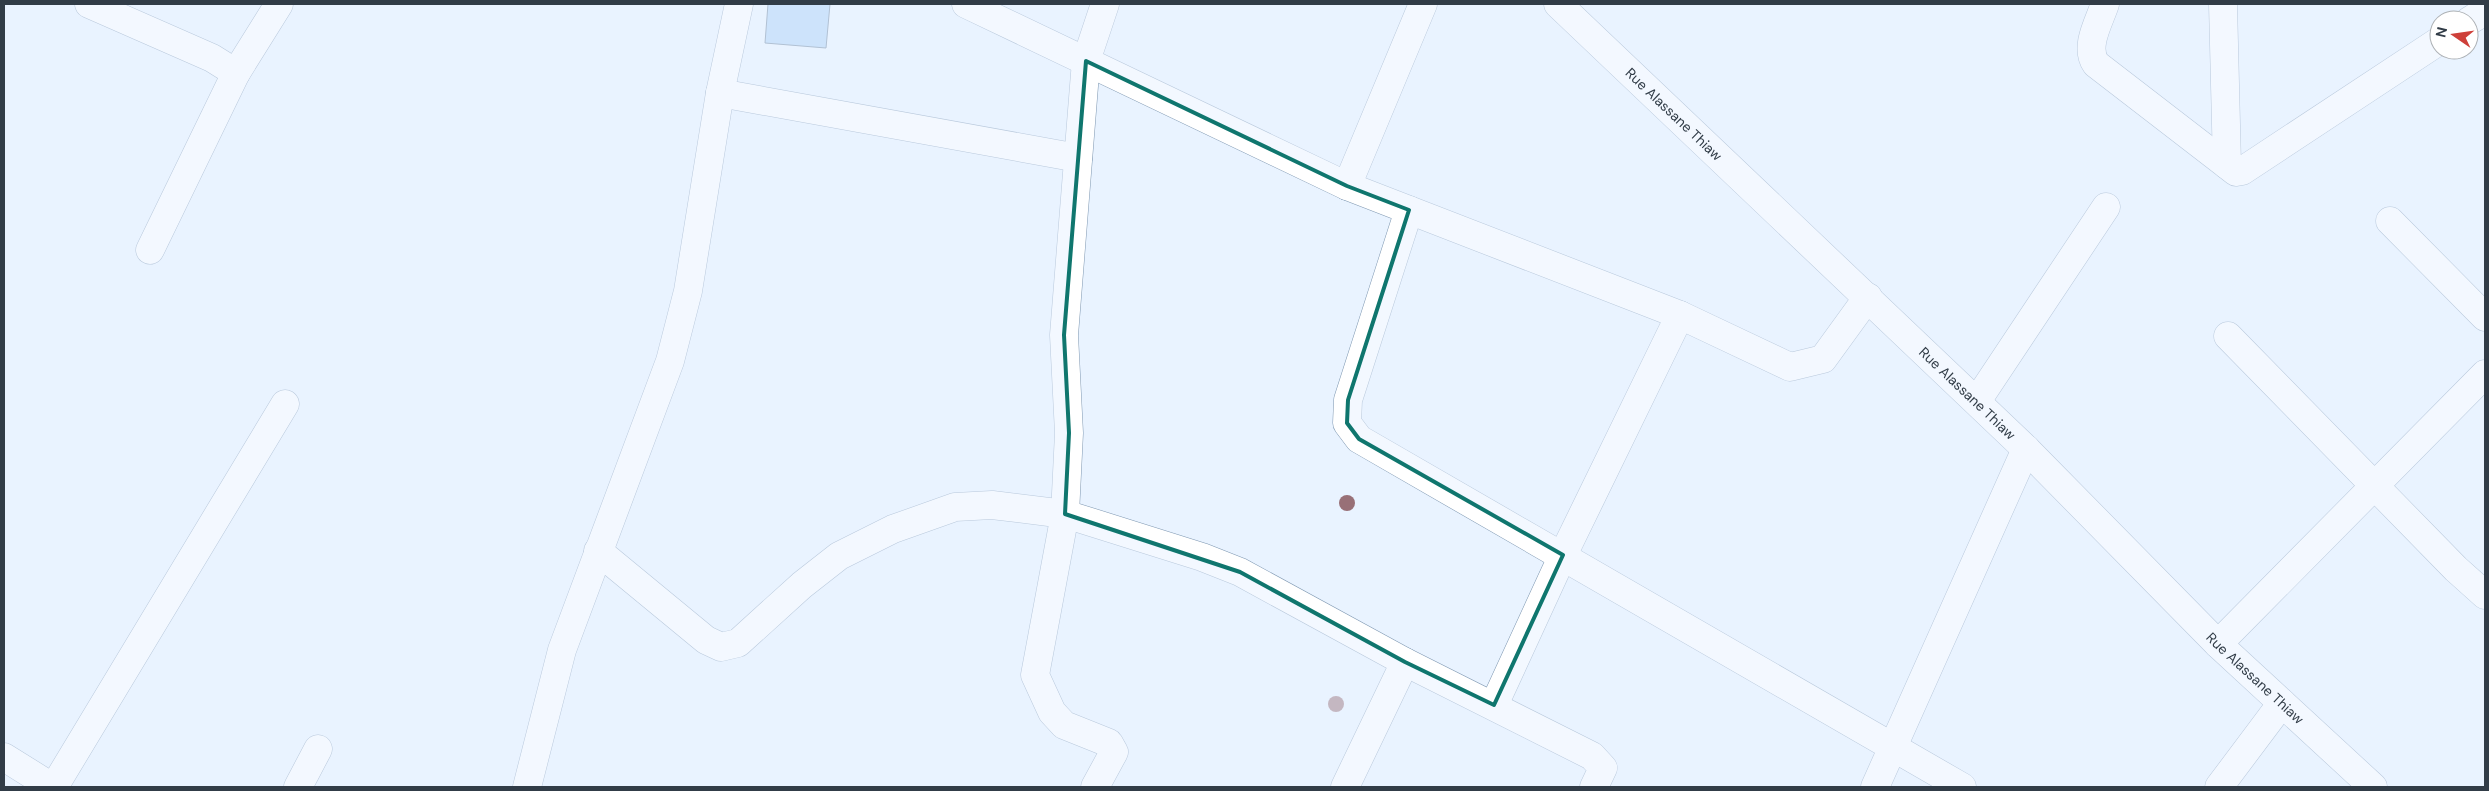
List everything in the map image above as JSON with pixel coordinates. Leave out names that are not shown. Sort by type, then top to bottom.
[{"type":"street","points":[[89,4],[212,58],[236,73]]},
{"type":"street","points":[[150,250],[236,73],[279,4]]},
{"type":"street","points":[[527,787],[562,650],[670,361],[688,291],[720,93],[739,4]]},
{"type":"street","points":[[966,4],[1347,186],[1680,315],[1790,368],[1823,359],[1868,296]]},
{"type":"street","points":[[1095,787],[1114,752],[1112,747],[1109,743],[1064,725],[1052,712],[1035,675],[1065,514],[1069,433],[1064,335],[1086,61],[1106,4]]},
{"type":"street","points":[[1347,186],[1423,4]]},
{"type":"street","points":[[2105,4],[2090,46],[2090,56],[2096,64],[2236,172],[2242,171],[2429,48]]},
{"type":"street","points":[[2223,4],[2227,165]]},
{"type":"street","name":"Rue Alassane Thiaw","points":[[1565,6],[1977,401],[2218,644],[2373,787]]},
{"type":"street","points":[[720,93],[1078,158]]},
{"type":"street","points":[[1977,401],[2106,208]]},
{"type":"street","points":[[1409,210],[1348,400],[1347,422],[1359,439],[1962,787]]},
{"type":"street","points":[[2390,221],[2485,317]]},
{"type":"street","points":[[1494,705],[1563,555],[1680,315]]},
{"type":"street","points":[[2228,336],[2374,487],[2485,595]]},
{"type":"street","points":[[2218,644],[2485,374]]},
{"type":"street","points":[[4,757],[53,787],[285,404]]},
{"type":"street","points":[[1874,787],[2026,449]]},
{"type":"street","points":[[598,551],[706,640],[721,647],[738,643],[802,585],[839,556],[892,529],[955,506],[992,505],[1065,514],[1202,557],[1240,572],[1405,662],[1494,705],[1592,756],[1603,768],[1594,787]]},
{"type":"street","points":[[1345,787],[1405,662]]},
{"type":"street","points":[[2219,787],[2282,703]]},
{"type":"street","points":[[298,787],[318,749]]},
{"type":"highlighted area","points":[[1086,61],[1347,186],[1409,210],[1348,400],[1347,423],[1359,439],[1563,555],[1494,705],[1405,662],[1240,572],[1065,514],[1069,433],[1064,335]]},
{"type":"building","points":[[768,4],[830,4],[826,48],[765,43]]}]
